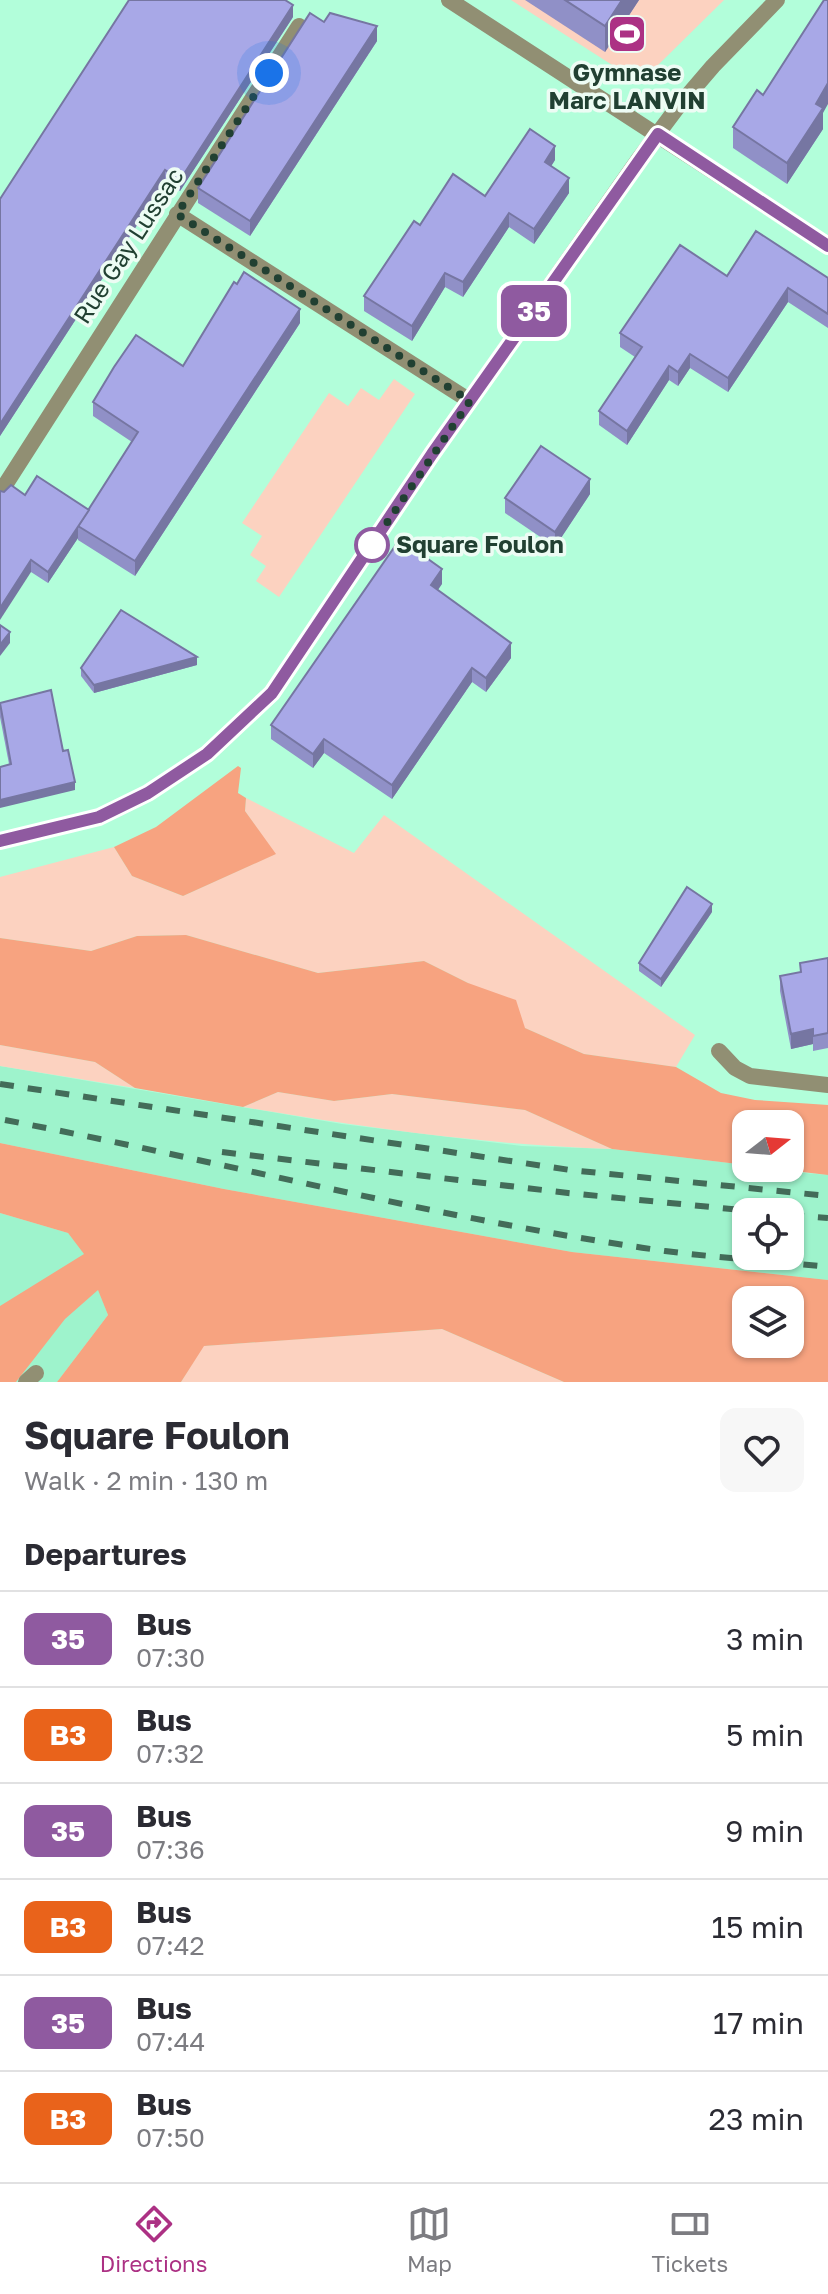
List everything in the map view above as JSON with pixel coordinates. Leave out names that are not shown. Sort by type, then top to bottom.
[{"type":"street","points":[[449,0],[828,246]]},
{"type":"street","points":[[0,841],[99,817],[148,793],[207,754],[272,693],[470,401],[658,134],[713,66],[777,0]]},
{"type":"street","name":"Rue Gay Lussac","points":[[0,493],[299,26]]},
{"type":"street","points":[[177,214],[470,401]]},
{"type":"street","points":[[719,1051],[735,1068],[750,1076],[828,1085]]},
{"type":"shaded area","name":"Gymnase Marc LANVIN","points":[[511,0],[724,0],[655,68],[623,72]]},
{"type":"shaded area","points":[[394,379],[415,394],[279,597],[256,581],[266,566],[250,555],[262,536],[242,523],[329,393],[348,406],[361,388],[379,400]]},
{"type":"shaded area","points":[[238,766],[241,768],[238,793],[246,798],[245,811],[276,854],[183,896],[132,876],[114,847],[156,827]]},
{"type":"shaded area","points":[[246,798],[354,853],[384,815],[695,1035],[676,1067],[584,1054],[525,1028],[468,983],[424,961],[318,973],[186,935],[137,936],[91,951],[0,938],[0,877],[114,847],[132,876],[183,896],[275,854],[245,811]]},
{"type":"shaded area","points":[[186,935],[318,973],[424,961],[468,983],[516,1000],[525,1028],[584,1054],[676,1067],[721,1093],[755,1100],[828,1105],[828,1175],[804,1172],[804,1110],[732,1110],[732,1163],[612,1149],[525,1110],[392,1094],[334,1101],[278,1092],[243,1107],[135,1088],[95,1062],[0,1045],[0,938],[91,951],[137,936]]},
{"type":"shaded area","points":[[0,1045],[95,1062],[135,1088],[0,1066]]},
{"type":"shaded area","points":[[0,1066],[342,1124],[522,1146],[612,1149],[732,1163],[732,1182],[804,1182],[804,1173],[828,1175],[828,1280],[737,1270],[804,1270],[804,1198],[732,1198],[732,1270],[572,1252],[224,1189],[0,1143]]},
{"type":"shaded area","points":[[278,1092],[334,1101],[392,1094],[525,1110],[612,1149],[519,1144],[427,1134],[243,1107]]},
{"type":"shaded area","points":[[0,1143],[224,1189],[572,1252],[828,1280],[828,1382],[564,1382],[442,1329],[204,1346],[181,1382],[57,1382],[108,1315],[98,1290],[65,1319],[16,1382],[0,1382],[0,1306],[84,1254],[68,1233],[0,1213]]},
{"type":"shaded area","points":[[0,1213],[68,1233],[85,1254],[108,1315],[57,1382],[0,1382]]},
{"type":"shaded area","points":[[442,1329],[564,1382],[181,1382],[203,1346]]},
{"type":"building","points":[[129,0],[285,0],[293,5],[180,180],[165,170],[0,424],[0,199]]},
{"type":"building","points":[[565,0],[622,0],[605,26]]},
{"type":"building","points":[[824,0],[828,0],[828,83],[816,104],[823,108],[787,163],[733,127],[757,90],[763,95]]},
{"type":"building","points":[[310,13],[324,22],[330,13],[377,26],[250,221],[198,188]]},
{"type":"building","points":[[530,129],[555,146],[545,162],[569,178],[534,229],[509,213],[463,282],[445,273],[412,326],[364,296],[414,221],[420,225],[453,174],[485,196]]},
{"type":"building","points":[[756,231],[828,278],[828,314],[788,288],[728,378],[690,354],[678,372],[669,366],[627,431],[599,411],[642,347],[620,333],[680,245],[727,276]]},
{"type":"building","points":[[244,272],[300,309],[135,561],[78,526],[138,432],[93,402],[136,335],[183,366],[234,282],[237,284]]},
{"type":"building","points":[[541,446],[590,479],[555,532],[505,498]]},
{"type":"building","points":[[37,476],[89,510],[48,572],[31,560],[0,608],[0,491],[4,492],[11,485],[25,495]]},
{"type":"building","points":[[400,539],[442,569],[431,585],[511,643],[486,678],[472,668],[392,785],[324,739],[313,754],[271,725]]},
{"type":"building","points":[[121,610],[197,657],[94,685],[81,668]]},
{"type":"building","points":[[0,625],[10,632],[0,645]]},
{"type":"building","points":[[51,690],[63,751],[68,750],[75,782],[0,800],[0,767],[11,764],[0,703]]},
{"type":"building","points":[[687,887],[712,904],[661,979],[639,963]]},
{"type":"building","points":[[828,958],[828,1033],[813,1036],[813,1029],[791,1034],[780,976],[801,972],[800,963]]},
{"type":"railway","points":[[0,1084],[570,1170],[828,1196]]},
{"type":"railway","points":[[5,1120],[417,1207],[582,1238],[685,1253],[828,1267]]},
{"type":"railway","points":[[222,1152],[732,1209]]},
{"type":"railway","points":[[804,1216],[828,1218]]},
{"type":"bus line","name":"35","points":[[0,841],[99,817],[148,793],[207,754],[272,693],[432,454],[658,134],[828,246]]},
{"type":"place","name":"Gymnase Marc LANVIN","points":[[627,34]]},
{"type":"place","name":"Square Foulon","points":[[372,545]]},
{"type":"route","points":[[269,73],[177,214],[470,401],[365,555],[372,545]]}]
